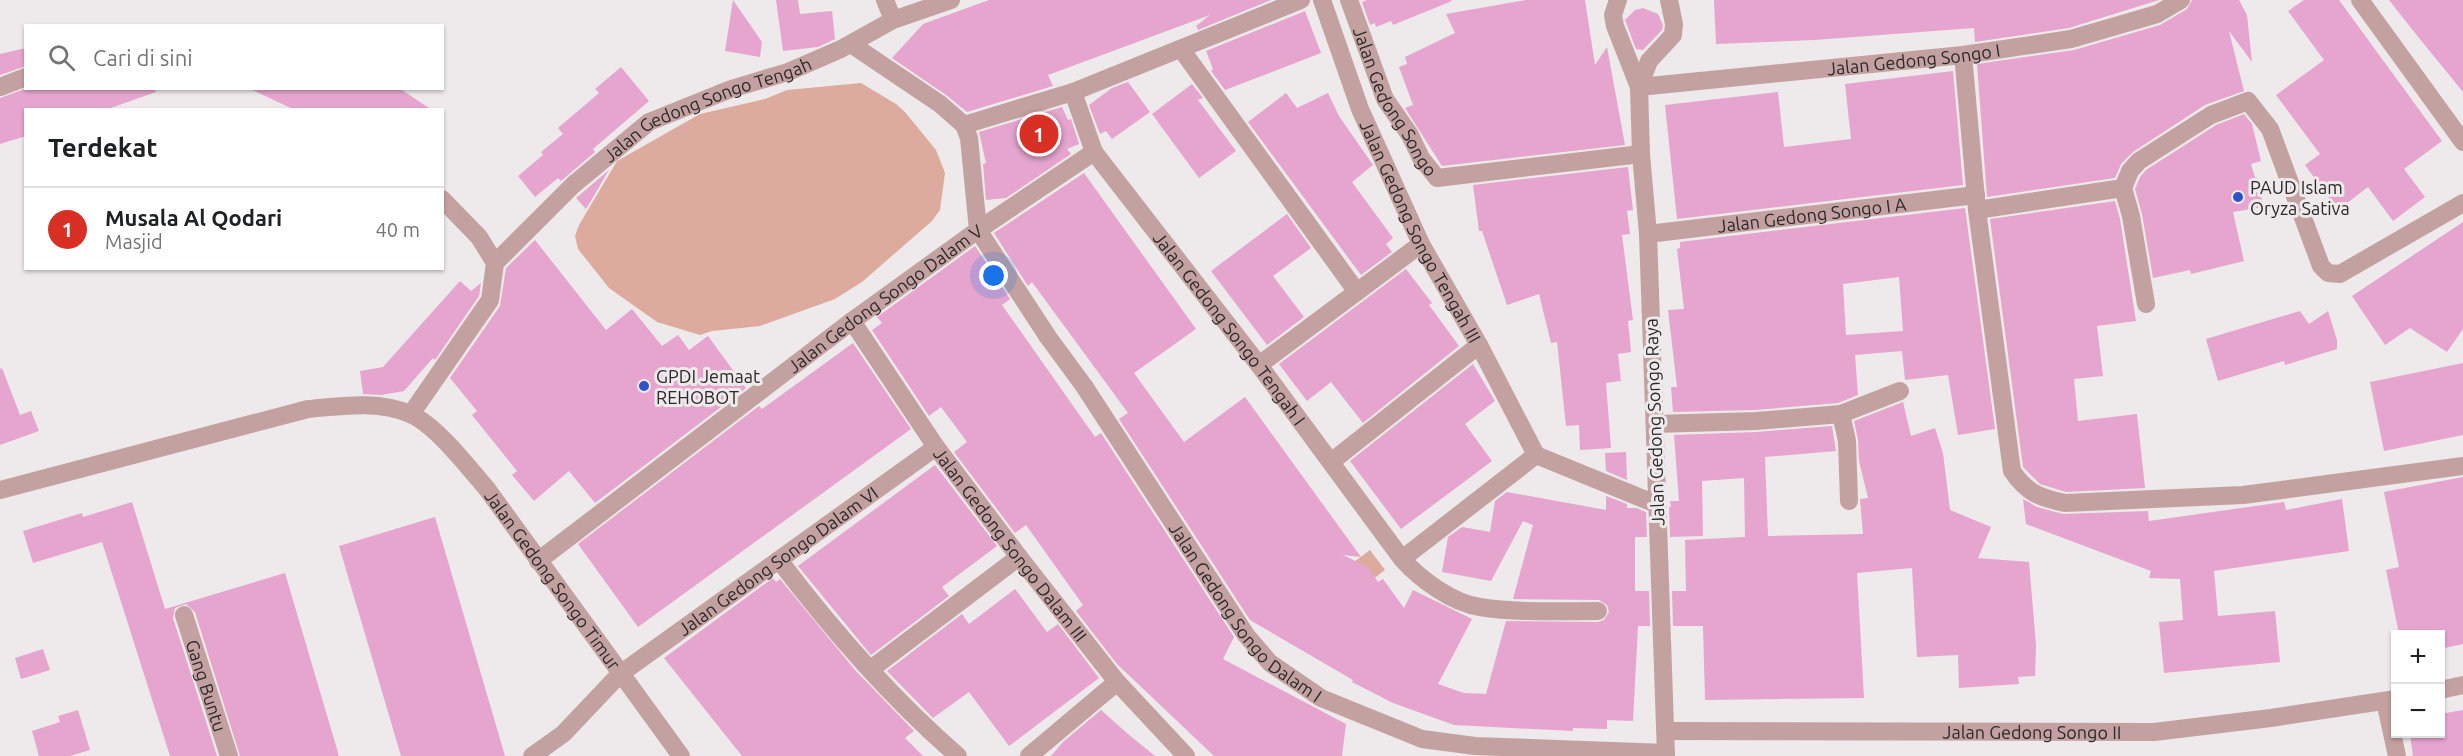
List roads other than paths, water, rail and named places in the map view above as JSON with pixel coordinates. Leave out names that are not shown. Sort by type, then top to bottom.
[{"type":"street","points":[[885,0],[892,21]]},
{"type":"street","name":"Jalan Gedong Songo Tengah","points":[[495,263],[573,185],[649,122],[731,89],[788,72],[851,44],[892,21],[951,0]]},
{"type":"street","points":[[964,125],[1073,92],[1301,0]]},
{"type":"street","name":"Jalan Gedong Songo Tengah III","points":[[1322,0],[1360,109],[1421,244],[1479,345],[1536,454]]},
{"type":"street","name":"Jalan Gedong Songo","points":[[1350,0],[1385,99],[1410,135],[1421,158],[1437,178],[1641,154]]},
{"type":"street","points":[[1618,0],[1613,15],[1615,26],[1639,87]]},
{"type":"street","points":[[1639,87],[1649,61],[1673,34],[1674,24],[1669,0]]},
{"type":"street","name":"Jalan Gedong Songo I","points":[[1639,87],[1963,55],[2071,39],[2157,14],[2181,0]]},
{"type":"street","points":[[2361,0],[2463,142]]},
{"type":"street","points":[[851,44],[940,104],[964,125],[969,138],[978,230]]},
{"type":"street","points":[[1181,49],[1357,292]]},
{"type":"street","points":[[1963,55],[1977,202],[2012,471],[2021,485],[2041,498],[2065,503],[2242,495],[2463,466]]},
{"type":"street","points":[[0,87],[24,78]]},
{"type":"street","name":"Jalan Gedong Songo Raya","points":[[1639,87],[1641,154],[1648,234],[1666,754]]},
{"type":"street","name":"Jalan Gedong Songo Tengah I","points":[[1073,92],[1094,152],[1259,365],[1402,559],[1418,577],[1443,592],[1478,607],[1598,611]]},
{"type":"street","points":[[2146,304],[2131,216],[2123,188],[2130,171],[2139,161],[2211,115],[2248,101],[2270,129],[2320,267],[2328,273],[2340,274],[2463,203]]},
{"type":"street","name":"Jalan Gedong Songo Dalam V","points":[[538,561],[852,321],[978,230],[1094,152]]},
{"type":"street","name":"Jalan Gedong Songo I A","points":[[1648,234],[2123,188]]},
{"type":"street","points":[[411,414],[490,300],[495,263],[479,237],[444,201]]},
{"type":"street","name":"Jalan Gedong Songo Dalam I","points":[[978,230],[1048,337],[1103,415],[1246,635],[1270,663],[1321,698],[1392,729],[1422,739],[1474,751],[1666,754]]},
{"type":"street","points":[[1259,365],[1421,244]]},
{"type":"street","name":"Jalan Gedong Songo Dalam III","points":[[852,321],[936,447],[1019,557],[1117,682],[1186,756]]},
{"type":"street","points":[[1331,462],[1479,345]]},
{"type":"street","points":[[1655,424],[1756,422],[1841,414],[1900,391]]},
{"type":"street","name":"Jalan Gedong Songo Timur","points":[[0,490],[308,409],[353,405],[389,408],[411,414],[445,443],[487,489],[681,756]]},
{"type":"street","points":[[1841,414],[1847,441],[1849,501]]},
{"type":"street","name":"Jalan Gedong Songo Dalam VI","points":[[532,756],[564,734],[620,674],[936,447]]},
{"type":"street","points":[[1402,559],[1536,454],[1656,504]]},
{"type":"street","points":[[872,669],[1019,557]]},
{"type":"street","points":[[779,560],[815,608],[938,739],[958,756]]},
{"type":"street","name":"Gang Buntu","points":[[184,615],[229,756]]},
{"type":"street","points":[[1029,756],[1117,682]]},
{"type":"street","points":[[2445,689],[2463,685]]},
{"type":"street","points":[[2390,700],[2397,756]]},
{"type":"street","name":"Jalan Gedong Songo II","points":[[1666,731],[2154,732],[2390,700]]},
{"type":"place","name":"Musala Al Qodari","points":[[1039,134]]},
{"type":"place","name":"PAUD Islam Oryza Sativa","points":[[2238,197]]},
{"type":"place","name":"GPDI Jemaat REHOBOT","points":[[644,386]]}]
